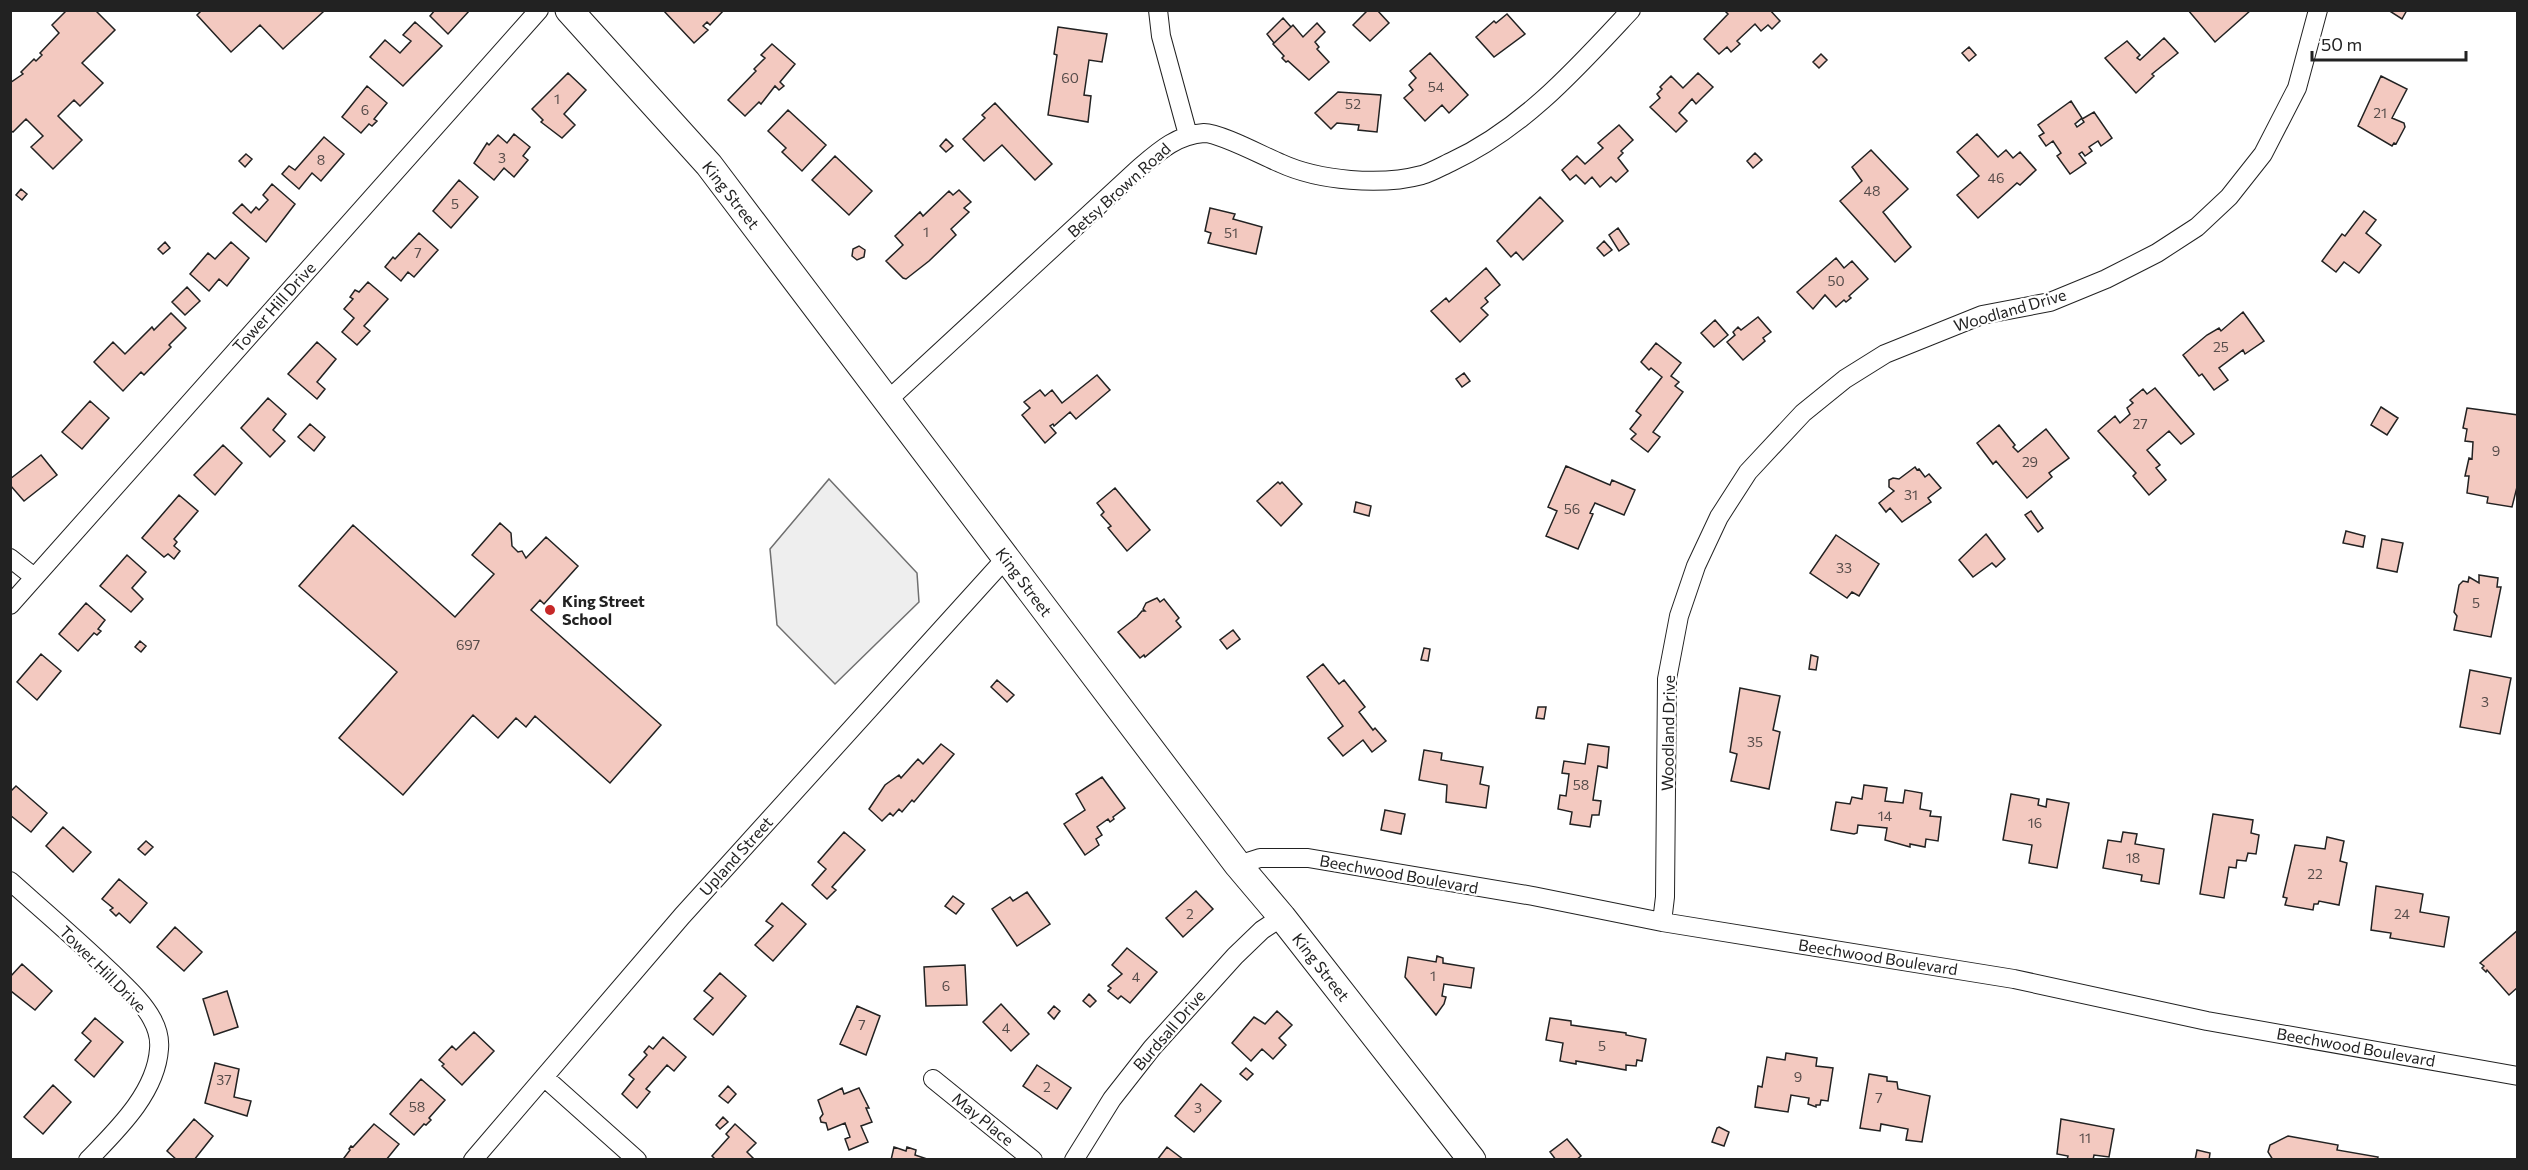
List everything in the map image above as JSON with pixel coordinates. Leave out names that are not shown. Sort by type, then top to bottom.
[{"type":"main road","name":"King Street","points":[[569,10],[709,165],[1238,865],[1282,917],[1472,1160]]},
{"type":"street","name":"Tower Hill Drive","points":[[10,605],[539,10]]},
{"type":"street","points":[[1158,10],[1161,36],[1188,135]]},
{"type":"street","name":"Betsy Brown Road","points":[[888,400],[1168,143],[1188,135],[1207,133],[1295,170],[1323,176],[1354,179],[1402,179],[1425,174],[1474,151],[1512,126],[1586,58],[1631,10]]},
{"type":"street","name":"Woodland Drive","points":[[1662,922],[1666,851],[1667,679],[1679,616],[1696,566],[1719,517],[1748,472],[1803,413],[1845,380],[1885,354],[1982,315],[2050,302],[2106,279],[2157,253],[2197,227],[2229,197],[2263,154],[2297,88],[2318,10]]},
{"type":"street","points":[[10,558],[34,577]]},
{"type":"street","name":"Upland Street","points":[[474,1160],[682,916],[1006,558]]},
{"type":"street","name":"Beechwood Boulevard","points":[[1238,865],[1260,858],[1308,858],[1533,896],[1662,922],[2014,980],[2207,1021],[2517,1076]]},
{"type":"street","name":"Tower Hill Drive","points":[[10,881],[132,993],[152,1018],[159,1034],[156,1067],[144,1092],[120,1126],[88,1160]]},
{"type":"street","name":"Burdsall Drive","points":[[1074,1160],[1113,1099],[1152,1048],[1235,956],[1262,930],[1282,917]]},
{"type":"street","points":[[544,1077],[638,1160]]},
{"type":"street","name":"May Place","points":[[933,1078],[1033,1160]]},
{"type":"shaded area","points":[[829,479],[917,573],[919,602],[835,684],[777,625],[770,549]]},
{"type":"building","points":[[67,10],[95,10],[115,30],[82,63],[103,83],[80,106],[74,100],[58,116],[82,140],[53,169],[31,147],[43,136],[26,119],[13,132],[10,130],[10,83],[23,74],[21,72],[34,59],[36,61],[42,55],[40,53],[59,33],[52,25]]},
{"type":"building","points":[[202,10],[321,10],[323,12],[283,49],[260,25],[231,52],[197,15]]},
{"type":"building","points":[[435,10],[470,10],[448,34],[430,16]]},
{"type":"building","points":[[663,10],[724,10],[710,25],[707,22],[703,26],[708,30],[694,43]]},
{"type":"building","points":[[1368,10],[1377,10],[1389,23],[1370,41],[1353,25]]},
{"type":"building","points":[[1724,10],[1770,10],[1780,21],[1772,29],[1768,25],[1761,31],[1755,24],[1737,41],[1740,44],[1731,52],[1727,47],[1719,54],[1704,39],[1728,14]]},
{"type":"building","points":[[2188,10],[2251,10],[2215,42]]},
{"type":"building","points":[[2388,10],[2407,10],[2402,19]]},
{"type":"building","points":[[1507,14],[1525,34],[1494,57],[1476,37],[1494,21],[1496,23]]},
{"type":"building","points":[[1283,18],[1291,27],[1274,43],[1267,34]]},
{"type":"building","points":[[415,22],[442,46],[403,86],[370,57],[385,40],[400,53],[411,41],[403,35]]},
{"type":"building","points":[[1317,23],[1325,32],[1315,42],[1319,47],[1317,49],[1329,62],[1309,80],[1282,58],[1284,56],[1273,44],[1293,25],[1303,37]]},
{"type":"building","points":[[1058,27],[1107,34],[1102,62],[1089,60],[1084,95],[1091,96],[1088,122],[1048,115],[1057,55],[1054,54]]},
{"type":"building","points":[[2164,38],[2178,53],[2152,74],[2154,76],[2136,93],[2105,58],[2127,41],[2140,55],[2137,58],[2140,60]]},
{"type":"building","points":[[772,44],[795,64],[780,82],[784,86],[779,90],[775,86],[761,104],[759,102],[745,116],[728,100],[756,71],[754,69],[765,58],[761,55]]},
{"type":"building","points":[[1969,47],[1976,55],[1969,61],[1962,53]]},
{"type":"building","points":[[1430,53],[1468,95],[1449,113],[1442,105],[1425,121],[1404,98],[1413,90],[1409,85],[1416,78],[1410,71]]},
{"type":"building","points":[[1821,54],[1827,60],[1819,68],[1813,62]]},
{"type":"building","points":[[568,73],[586,90],[564,114],[575,125],[562,138],[541,122],[543,120],[532,109]]},
{"type":"building","points":[[1698,73],[1713,87],[1696,104],[1692,99],[1679,113],[1687,121],[1676,132],[1650,107],[1660,98],[1657,94],[1662,89],[1660,87],[1671,76],[1683,88]]},
{"type":"building","points":[[2381,76],[2407,89],[2392,118],[2404,123],[2405,127],[2396,144],[2392,146],[2358,126]]},
{"type":"building","points":[[367,86],[387,103],[374,119],[377,121],[372,126],[369,124],[361,133],[342,117]]},
{"type":"building","points":[[1338,92],[1381,95],[1377,132],[1358,130],[1359,125],[1337,123],[1331,129],[1315,113]]},
{"type":"building","points":[[2071,101],[2082,118],[2075,124],[2077,127],[2084,122],[2082,119],[2094,112],[2112,138],[2101,146],[2098,141],[2089,147],[2092,151],[2085,156],[2082,152],[2079,154],[2086,163],[2070,174],[2057,156],[2061,153],[2053,141],[2046,146],[2039,136],[2044,133],[2038,125]]},
{"type":"building","points":[[995,103],[1052,164],[1035,180],[1002,145],[984,161],[963,139],[985,118],[982,115]]},
{"type":"building","points":[[788,110],[826,145],[802,171],[782,152],[786,148],[768,131]]},
{"type":"building","points":[[1619,125],[1633,140],[1621,151],[1623,153],[1618,158],[1628,171],[1616,182],[1611,177],[1600,187],[1592,177],[1585,184],[1576,175],[1570,180],[1562,170],[1577,156],[1585,164],[1603,148],[1598,143]]},
{"type":"building","points":[[514,134],[530,147],[523,156],[528,160],[514,177],[504,168],[494,180],[474,163],[487,143],[489,145],[498,135],[507,143]]},
{"type":"building","points":[[1977,134],[1998,157],[2006,150],[2013,158],[2020,152],[2036,170],[2020,185],[2017,183],[1978,218],[1957,195],[1979,176],[1957,152]]},
{"type":"building","points":[[324,137],[344,154],[321,181],[312,173],[299,189],[282,174],[289,166],[295,170]]},
{"type":"building","points":[[946,139],[953,146],[946,152],[940,146]]},
{"type":"building","points":[[1871,150],[1908,189],[1883,212],[1911,247],[1895,262],[1840,201],[1862,181],[1852,167]]},
{"type":"building","points":[[1755,153],[1762,160],[1753,168],[1747,161]]},
{"type":"building","points":[[246,154],[252,159],[245,167],[239,161]]},
{"type":"building","points":[[835,156],[872,191],[849,215],[812,180]]},
{"type":"building","points":[[459,180],[478,197],[451,228],[433,211]]},
{"type":"building","points":[[272,184],[295,204],[266,242],[233,213],[242,204],[251,213],[256,207],[259,210],[268,200],[263,195]]},
{"type":"building","points":[[21,189],[27,194],[22,200],[16,195]]},
{"type":"building","points":[[959,190],[971,202],[964,208],[969,212],[951,229],[956,235],[929,261],[906,279],[903,278],[886,261],[903,245],[895,236],[920,212],[923,216],[949,191],[953,195]]},
{"type":"building","points":[[1540,197],[1563,221],[1523,260],[1516,252],[1511,257],[1497,241]]},
{"type":"building","points":[[1210,208],[1235,214],[1233,219],[1262,227],[1256,254],[1208,243],[1211,233],[1205,231]]},
{"type":"building","points":[[2364,211],[2376,220],[2366,233],[2381,245],[2359,273],[2344,262],[2336,272],[2322,261],[2342,234],[2345,236]]},
{"type":"building","points":[[1618,228],[1629,244],[1619,251],[1609,235]]},
{"type":"building","points":[[419,233],[438,250],[414,277],[408,272],[401,281],[385,267]]},
{"type":"building","points":[[1604,241],[1612,250],[1604,256],[1597,248]]},
{"type":"building","points":[[165,242],[170,248],[163,254],[158,249]]},
{"type":"building","points":[[231,242],[249,258],[227,286],[219,279],[209,291],[190,274],[208,253],[215,259]]},
{"type":"building","points":[[859,246],[865,250],[864,257],[857,260],[852,256],[853,249]]},
{"type":"building","points":[[1836,258],[1844,268],[1852,261],[1868,279],[1849,296],[1851,298],[1846,302],[1844,300],[1836,307],[1825,295],[1813,309],[1797,292]]},
{"type":"building","points":[[1486,268],[1500,285],[1485,298],[1488,302],[1481,308],[1488,315],[1460,342],[1431,311],[1446,298],[1449,302]]},
{"type":"building","points":[[368,282],[388,299],[364,326],[370,331],[357,345],[342,332],[354,318],[344,309],[353,299],[350,297],[355,290],[359,292]]},
{"type":"building","points":[[187,287],[200,301],[185,315],[172,302]]},
{"type":"building","points":[[2243,312],[2264,341],[2245,354],[2243,350],[2219,368],[2228,380],[2214,390],[2202,374],[2199,376],[2183,355],[2207,335],[2219,328],[2221,331]]},
{"type":"building","points":[[171,313],[186,328],[144,375],[141,372],[123,391],[94,362],[113,342],[125,354],[152,327],[154,330]]},
{"type":"building","points":[[1758,317],[1771,332],[1763,338],[1765,341],[1743,360],[1727,342],[1735,335],[1733,332],[1738,327],[1741,330]]},
{"type":"building","points":[[1715,320],[1728,335],[1714,347],[1701,333]]},
{"type":"building","points":[[317,342],[336,359],[317,382],[325,389],[317,399],[288,374]]},
{"type":"building","points":[[1656,343],[1681,363],[1671,376],[1679,382],[1675,386],[1683,392],[1653,432],[1660,437],[1648,452],[1631,439],[1636,434],[1630,429],[1641,415],[1636,411],[1662,377],[1651,368],[1649,370],[1641,362]]},
{"type":"building","points":[[1464,373],[1470,381],[1462,387],[1456,379]]},
{"type":"building","points":[[1097,375],[1110,390],[1076,419],[1070,412],[1054,426],[1053,424],[1050,426],[1056,433],[1045,443],[1022,415],[1030,408],[1024,402],[1040,390],[1045,396],[1052,390],[1062,403]]},
{"type":"building","points":[[2155,388],[2194,434],[2181,444],[2169,431],[2147,450],[2160,465],[2156,468],[2166,480],[2149,495],[2133,476],[2136,473],[2098,431],[2115,416],[2120,423],[2130,414],[2127,408],[2133,403],[2130,400],[2143,389],[2147,394]]},
{"type":"building","points":[[268,398],[286,414],[273,430],[285,441],[270,457],[241,428]]},
{"type":"building","points":[[90,401],[109,418],[82,449],[62,432]]},
{"type":"building","points":[[2381,407],[2398,418],[2387,435],[2371,425]]},
{"type":"building","points":[[2467,408],[2518,415],[2518,483],[2512,507],[2487,503],[2488,497],[2467,493],[2469,476],[2465,476],[2469,458],[2472,459],[2473,442],[2465,441],[2467,429],[2463,428]]},
{"type":"building","points":[[310,424],[325,437],[314,451],[298,437]]},
{"type":"building","points":[[1999,425],[2018,452],[2046,429],[2069,458],[2049,473],[2052,477],[2027,498],[1996,461],[1993,464],[1977,443]]},
{"type":"building","points":[[223,445],[242,463],[215,495],[194,475]]},
{"type":"building","points":[[41,455],[57,475],[24,501],[10,485],[10,479]]},
{"type":"building","points":[[1566,466],[1610,485],[1612,480],[1635,490],[1624,515],[1595,503],[1590,513],[1593,514],[1578,549],[1546,536],[1557,511],[1548,507]]},
{"type":"building","points":[[1915,467],[1925,477],[1929,474],[1941,488],[1928,498],[1931,502],[1902,522],[1890,508],[1886,512],[1879,503],[1894,491],[1889,487],[1889,480],[1899,479]]},
{"type":"building","points":[[1278,482],[1280,484],[1282,482],[1302,504],[1281,526],[1257,501]]},
{"type":"building","points":[[1115,488],[1150,530],[1127,551],[1108,528],[1111,526],[1101,515],[1104,512],[1097,503]]},
{"type":"building","points":[[179,495],[198,511],[174,539],[177,542],[174,546],[180,551],[174,559],[168,554],[164,557],[142,538]]},
{"type":"building","points":[[1356,502],[1371,506],[1369,516],[1354,512]]},
{"type":"building","points":[[2031,511],[2043,528],[2038,532],[2025,515]]},
{"type":"building","points":[[500,523],[511,533],[512,546],[518,552],[522,551],[526,558],[546,537],[578,566],[544,604],[540,600],[531,610],[661,725],[610,783],[535,716],[526,727],[516,718],[498,738],[473,715],[403,795],[339,738],[397,672],[299,586],[353,525],[455,617],[494,574],[472,555]]},
{"type":"building","points":[[2346,531],[2365,536],[2363,547],[2343,543]]},
{"type":"building","points":[[1986,534],[2005,559],[1996,567],[1992,563],[1973,577],[1959,560]]},
{"type":"building","points":[[1836,535],[1879,564],[1859,596],[1852,592],[1847,598],[1810,573]]},
{"type":"building","points":[[2382,539],[2403,543],[2397,572],[2377,568]]},
{"type":"building","points":[[127,555],[146,572],[132,588],[143,599],[131,612],[100,586]]},
{"type":"building","points":[[2479,575],[2498,578],[2497,587],[2501,587],[2491,637],[2454,630],[2457,616],[2454,612],[2459,585],[2463,581],[2468,582],[2469,577],[2479,583]]},
{"type":"building","points":[[1157,598],[1160,602],[1164,599],[1179,618],[1176,621],[1181,627],[1145,657],[1144,655],[1140,658],[1118,632],[1142,611],[1145,611],[1143,609],[1146,603]]},
{"type":"building","points":[[86,603],[105,620],[98,629],[101,631],[97,635],[94,633],[78,651],[59,634]]},
{"type":"building","points":[[1233,630],[1240,639],[1227,649],[1220,640]]},
{"type":"building","points":[[140,641],[146,646],[141,652],[135,647]]},
{"type":"building","points":[[1424,648],[1430,649],[1428,661],[1421,660]]},
{"type":"building","points":[[41,654],[61,671],[37,700],[17,682]]},
{"type":"building","points":[[1811,655],[1818,657],[1816,670],[1809,669]]},
{"type":"building","points":[[1323,664],[1339,684],[1344,680],[1365,707],[1359,712],[1373,730],[1375,728],[1386,741],[1372,752],[1363,740],[1343,756],[1328,738],[1343,726],[1307,677]]},
{"type":"building","points":[[2470,670],[2511,678],[2500,734],[2460,727]]},
{"type":"building","points":[[997,680],[1014,695],[1007,702],[991,687]]},
{"type":"building","points":[[1740,688],[1780,696],[1773,730],[1780,732],[1769,789],[1731,781],[1737,754],[1730,752]]},
{"type":"building","points":[[1538,707],[1546,707],[1544,719],[1536,718]]},
{"type":"building","points":[[941,744],[954,754],[914,802],[912,800],[902,812],[899,809],[893,816],[890,813],[882,821],[869,809],[885,785],[899,775],[901,778],[918,759],[923,764]]},
{"type":"building","points":[[1588,744],[1609,747],[1607,768],[1598,766],[1593,800],[1601,801],[1599,815],[1592,815],[1590,827],[1570,824],[1572,812],[1558,809],[1560,795],[1566,796],[1569,774],[1562,773],[1564,761],[1585,764]]},
{"type":"building","points":[[1424,750],[1442,753],[1441,760],[1483,767],[1480,784],[1489,786],[1486,808],[1446,802],[1447,785],[1419,780]]},
{"type":"building","points":[[1102,777],[1125,808],[1110,822],[1108,819],[1097,827],[1102,835],[1096,839],[1099,845],[1085,855],[1064,824],[1085,810],[1076,794]]},
{"type":"building","points":[[1864,785],[1887,788],[1885,801],[1903,803],[1905,790],[1922,793],[1920,809],[1931,811],[1930,816],[1941,817],[1938,841],[1926,839],[1925,847],[1910,844],[1910,847],[1885,840],[1887,828],[1858,825],[1857,833],[1854,834],[1831,830],[1836,802],[1850,804],[1852,797],[1862,799]]},
{"type":"building","points":[[16,786],[47,813],[31,832],[10,815],[10,792]]},
{"type":"building","points":[[2011,794],[2039,799],[2038,805],[2046,807],[2047,799],[2069,803],[2057,868],[2029,863],[2032,845],[2003,840]]},
{"type":"building","points":[[1385,810],[1405,814],[1401,834],[1381,830]]},
{"type":"building","points":[[2213,814],[2253,820],[2251,833],[2259,835],[2256,854],[2248,853],[2246,861],[2237,860],[2236,868],[2229,867],[2224,898],[2200,894]]},
{"type":"building","points":[[63,827],[91,852],[73,872],[46,846]]},
{"type":"building","points":[[844,832],[865,850],[832,887],[836,890],[827,899],[812,885],[826,869],[818,862]]},
{"type":"building","points":[[2123,832],[2137,834],[2135,844],[2164,849],[2159,884],[2141,881],[2142,875],[2103,868],[2108,840],[2121,842]]},
{"type":"building","points":[[2327,837],[2344,841],[2340,861],[2347,863],[2339,905],[2319,901],[2318,904],[2314,904],[2313,910],[2285,905],[2287,898],[2283,897],[2295,845],[2325,849]]},
{"type":"building","points":[[146,841],[153,847],[145,855],[138,849]]},
{"type":"building","points":[[119,879],[147,903],[130,923],[119,913],[116,916],[110,910],[113,908],[102,899]]},
{"type":"building","points":[[2376,886],[2423,894],[2420,912],[2449,917],[2444,947],[2390,938],[2391,933],[2371,930]]},
{"type":"building","points":[[1196,891],[1213,909],[1183,937],[1166,918]]},
{"type":"building","points":[[1027,892],[1050,924],[1017,946],[992,909],[1010,897],[1013,901]]},
{"type":"building","points":[[953,896],[964,904],[956,914],[945,906]]},
{"type":"building","points":[[782,903],[806,924],[773,961],[755,945],[773,926],[766,921]]},
{"type":"building","points":[[175,927],[202,952],[184,971],[157,947]]},
{"type":"building","points":[[2518,930],[2518,987],[2509,995],[2487,970],[2486,972],[2482,968],[2484,966],[2480,963]]},
{"type":"building","points":[[1127,948],[1157,972],[1130,1003],[1121,996],[1118,999],[1108,991],[1111,988],[1108,986],[1122,974],[1112,965]]},
{"type":"building","points":[[1437,956],[1443,958],[1443,963],[1474,968],[1471,988],[1444,984],[1442,996],[1446,997],[1436,1015],[1405,977],[1408,957],[1436,962]]},
{"type":"building","points":[[22,964],[52,991],[35,1010],[11,991],[10,977]]},
{"type":"building","points":[[965,965],[967,1005],[926,1006],[924,967]]},
{"type":"building","points":[[720,973],[746,996],[713,1035],[694,1019],[713,998],[704,991]]},
{"type":"building","points":[[227,991],[238,1027],[214,1035],[203,999]]},
{"type":"building","points":[[1089,994],[1096,1001],[1090,1007],[1083,1001]]},
{"type":"building","points":[[1001,1004],[1029,1034],[1011,1051],[983,1022]]},
{"type":"building","points":[[857,1006],[880,1016],[866,1055],[840,1044]]},
{"type":"building","points":[[1054,1006],[1060,1011],[1054,1019],[1048,1013]]},
{"type":"building","points":[[1277,1011],[1292,1025],[1279,1038],[1286,1045],[1273,1059],[1262,1049],[1251,1061],[1232,1043],[1254,1017],[1265,1024]]},
{"type":"building","points":[[95,1018],[123,1042],[94,1077],[75,1060],[91,1041],[82,1033]]},
{"type":"building","points":[[1550,1018],[1571,1021],[1571,1025],[1626,1033],[1626,1035],[1646,1039],[1642,1061],[1637,1060],[1636,1066],[1626,1065],[1626,1070],[1576,1061],[1576,1064],[1560,1061],[1563,1043],[1546,1040]]},
{"type":"building","points":[[474,1032],[494,1051],[462,1085],[442,1066],[444,1064],[439,1060],[452,1046],[456,1050]]},
{"type":"building","points":[[663,1037],[686,1057],[674,1071],[667,1065],[646,1089],[650,1092],[637,1108],[622,1094],[634,1079],[629,1075],[647,1055],[644,1052],[649,1046],[653,1049]]},
{"type":"building","points":[[1786,1053],[1817,1058],[1816,1066],[1833,1068],[1828,1101],[1821,1100],[1820,1105],[1816,1107],[1808,1104],[1809,1098],[1791,1095],[1788,1112],[1755,1107],[1758,1086],[1762,1087],[1767,1057],[1785,1060]]},
{"type":"building","points":[[215,1063],[239,1069],[234,1097],[251,1101],[247,1116],[205,1103]]},
{"type":"building","points":[[1037,1065],[1071,1088],[1057,1109],[1023,1086]]},
{"type":"building","points":[[1246,1068],[1253,1074],[1247,1080],[1240,1074]]},
{"type":"building","points":[[1869,1074],[1887,1077],[1887,1081],[1897,1082],[1898,1089],[1930,1096],[1922,1142],[1906,1140],[1908,1129],[1881,1124],[1880,1131],[1860,1128]]},
{"type":"building","points":[[421,1079],[445,1100],[429,1118],[431,1120],[414,1135],[390,1114]]},
{"type":"building","points":[[1201,1084],[1221,1101],[1194,1132],[1175,1116]]},
{"type":"building","points":[[53,1085],[71,1102],[43,1134],[24,1117]]},
{"type":"building","points":[[728,1086],[736,1094],[728,1103],[719,1096]]},
{"type":"building","points":[[842,1088],[844,1094],[859,1088],[869,1108],[866,1108],[872,1122],[861,1126],[868,1142],[849,1150],[845,1139],[850,1137],[845,1123],[828,1130],[826,1123],[821,1122],[820,1118],[823,1114],[818,1100]]},
{"type":"building","points":[[723,1117],[728,1122],[720,1129],[716,1125]]},
{"type":"building","points":[[194,1119],[213,1136],[194,1160],[177,1160],[167,1151]]},
{"type":"building","points":[[2061,1119],[2114,1129],[2109,1157],[2094,1155],[2093,1160],[2067,1160],[2068,1156],[2057,1154]]},
{"type":"building","points":[[374,1124],[399,1144],[386,1160],[346,1160],[344,1158],[351,1146],[353,1147]]},
{"type":"building","points":[[735,1124],[756,1143],[747,1152],[755,1160],[716,1160],[712,1156],[729,1137],[726,1134]]},
{"type":"building","points":[[1719,1127],[1729,1132],[1724,1146],[1712,1142]]},
{"type":"building","points":[[2288,1136],[2338,1145],[2337,1150],[2378,1157],[2377,1160],[2273,1160],[2268,1152],[2270,1145]]},
{"type":"building","points":[[1567,1139],[1581,1156],[1576,1160],[1556,1160],[1550,1152]]},
{"type":"building","points":[[894,1147],[906,1151],[907,1147],[916,1150],[915,1155],[930,1160],[891,1160]]},
{"type":"building","points":[[1167,1147],[1184,1160],[1157,1160]]},
{"type":"building","points":[[2197,1150],[2210,1153],[2209,1160],[2195,1160]]},
{"type":"place","name":"King Street School","points":[[550,610]]}]
